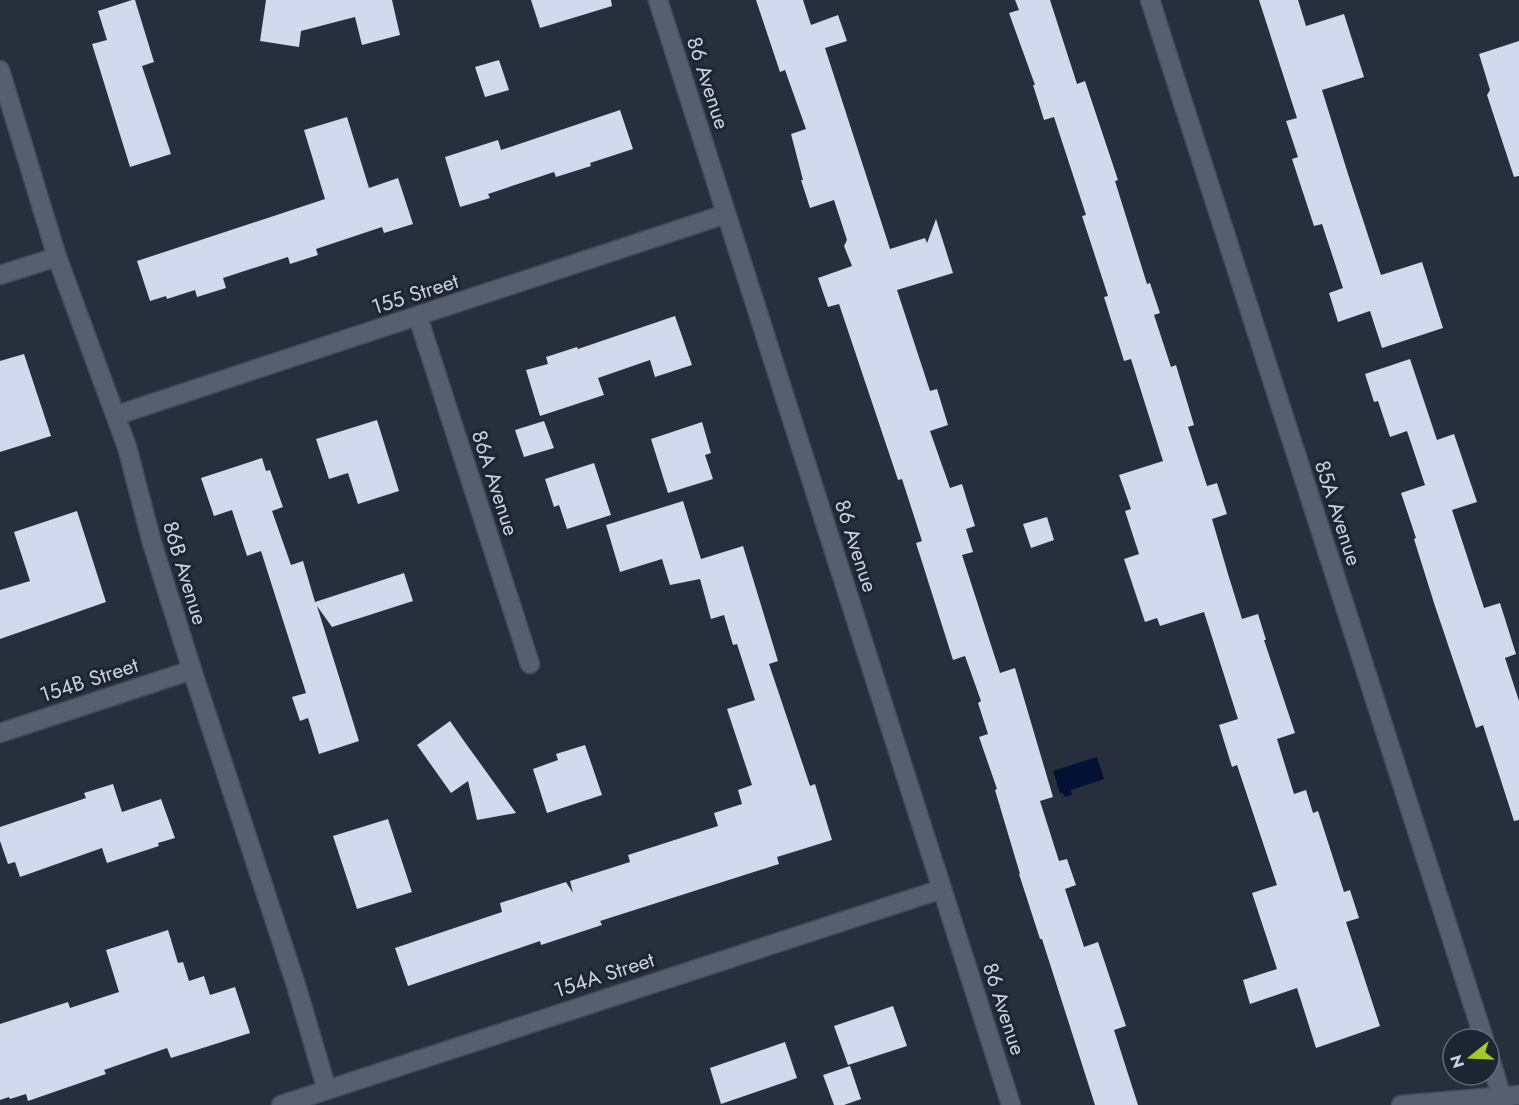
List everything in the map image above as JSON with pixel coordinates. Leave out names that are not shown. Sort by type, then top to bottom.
[{"type":"street","name":"86 Avenue","points":[[658,0],[1011,1105]]},
{"type":"street","name":"85A Avenue","points":[[1150,0],[1480,1027]]},
{"type":"street","name":"86B Avenue","points":[[0,70],[57,257],[128,447],[152,543],[296,985],[327,1090]]},
{"type":"street","name":"155 Street","points":[[117,415],[726,214]]},
{"type":"street","points":[[0,275],[57,257]]},
{"type":"street","name":"86A Avenue","points":[[418,316],[530,664]]},
{"type":"street","name":"154B Street","points":[[0,733],[192,670]]},
{"type":"street","name":"154A Street","points":[[280,1105],[942,889]]},
{"type":"street","points":[[1401,1105],[1508,1099],[1501,1082]]},
{"type":"water","points":[[1097,757],[1104,779],[1071,790],[1072,795],[1064,797],[1063,793],[1060,793],[1053,771]]},
{"type":"building","points":[[135,0],[154,62],[142,66],[171,154],[130,167],[92,44],[107,40],[98,11]]},
{"type":"building","points":[[266,0],[392,0],[400,35],[362,45],[355,17],[301,31],[299,47],[260,41]]},
{"type":"building","points":[[531,0],[611,0],[612,6],[540,28]]},
{"type":"building","points":[[756,0],[803,0],[811,25],[838,15],[847,41],[825,48],[890,249],[925,238],[927,243],[936,219],[953,273],[897,290],[930,391],[937,389],[948,425],[930,431],[950,488],[962,484],[975,526],[966,529],[973,552],[962,555],[1000,673],[1015,668],[1053,797],[1040,801],[1059,861],[1067,859],[1076,885],[1065,889],[1084,947],[1098,942],[1126,1026],[1114,1030],[1138,1105],[1095,1105],[1019,874],[995,790],[997,789],[979,737],[988,734],[978,703],[981,701],[965,656],[953,660],[916,543],[922,541],[902,479],[898,480],[839,304],[828,307],[818,278],[852,266],[844,246],[847,240],[834,200],[810,208],[791,134],[806,129],[785,70],[780,72]]},
{"type":"building","points":[[1015,0],[1050,0],[1077,84],[1085,81],[1118,180],[1115,181],[1147,284],[1150,283],[1160,313],[1154,315],[1171,367],[1176,365],[1194,425],[1188,427],[1207,486],[1217,483],[1227,514],[1212,519],[1242,619],[1258,614],[1266,640],[1264,640],[1295,733],[1277,739],[1294,794],[1306,790],[1313,813],[1318,811],[1344,892],[1350,890],[1359,918],[1346,922],[1380,1026],[1316,1048],[1297,988],[1250,1004],[1243,980],[1277,969],[1252,893],[1277,885],[1237,765],[1232,767],[1219,725],[1238,719],[1204,612],[1160,626],[1157,618],[1145,622],[1124,559],[1139,554],[1125,511],[1131,509],[1119,475],[1163,461],[1131,359],[1124,361],[1104,297],[1108,296],[1082,216],[1086,215],[1054,117],[1044,120],[1033,85],[1035,85],[1009,13],[1019,10]]},
{"type":"building","points":[[1259,0],[1298,0],[1306,26],[1344,14],[1364,77],[1322,90],[1348,174],[1381,275],[1422,262],[1443,328],[1382,348],[1370,311],[1338,322],[1329,293],[1343,288],[1322,224],[1314,226],[1292,159],[1298,157],[1286,121],[1297,118]]},
{"type":"building","points":[[1519,41],[1519,176],[1514,177],[1487,95],[1490,90],[1479,54]]},
{"type":"building","points":[[499,60],[509,90],[485,97],[475,67]]},
{"type":"building","points":[[620,110],[633,149],[556,177],[554,172],[488,194],[490,198],[460,207],[445,157],[498,140],[501,150]]},
{"type":"building","points":[[347,117],[369,188],[398,178],[413,224],[384,233],[382,227],[316,249],[318,255],[290,264],[288,257],[223,278],[226,288],[197,297],[195,290],[167,299],[166,296],[150,301],[137,261],[325,199],[304,130]]},
{"type":"building","points":[[675,316],[692,365],[655,377],[650,360],[598,378],[604,395],[540,416],[526,370],[548,364],[546,357],[577,347],[578,349]]},
{"type":"building","points":[[24,354],[51,436],[0,452],[0,361]]},
{"type":"building","points":[[1410,359],[1437,440],[1454,434],[1477,502],[1452,510],[1484,608],[1500,603],[1516,654],[1505,658],[1519,701],[1519,820],[1514,821],[1483,725],[1476,728],[1414,539],[1416,538],[1401,493],[1425,485],[1407,431],[1390,437],[1378,401],[1374,402],[1365,374]]},
{"type":"building","points":[[377,420],[399,491],[358,504],[348,473],[329,479],[316,439]]},
{"type":"building","points":[[544,421],[554,448],[524,457],[515,430]]},
{"type":"building","points":[[702,422],[711,453],[705,455],[713,479],[668,493],[651,439]]},
{"type":"building","points":[[262,458],[266,471],[270,470],[283,507],[272,511],[291,565],[303,561],[315,602],[404,573],[413,601],[332,627],[317,606],[359,741],[319,754],[308,718],[300,721],[292,697],[306,693],[261,551],[247,556],[232,510],[214,516],[201,478]]},
{"type":"building","points":[[594,463],[611,515],[567,529],[559,505],[554,507],[545,479]]},
{"type":"building","points":[[683,501],[701,559],[743,546],[778,661],[769,664],[810,786],[815,784],[832,840],[777,857],[779,864],[600,921],[602,925],[541,945],[540,941],[408,986],[395,948],[502,912],[500,903],[566,882],[573,893],[570,881],[630,862],[628,855],[718,826],[714,813],[742,804],[738,790],[752,785],[727,709],[755,700],[737,644],[733,645],[724,615],[711,619],[700,579],[670,585],[662,559],[620,572],[606,525]]},
{"type":"building","points":[[77,511],[106,602],[0,639],[0,590],[30,581],[14,532]]},
{"type":"building","points":[[1047,517],[1054,540],[1031,548],[1023,524]]},
{"type":"building","points":[[450,721],[516,813],[477,820],[468,781],[451,793],[417,745]]},
{"type":"building","points":[[585,745],[602,795],[547,813],[533,769],[558,760],[556,754]]},
{"type":"building","points":[[113,784],[122,812],[161,799],[175,838],[158,843],[159,846],[107,863],[102,848],[20,877],[15,862],[8,864],[0,841],[0,827],[86,798],[84,793]]},
{"type":"building","points":[[388,819],[412,892],[357,909],[333,836]]},
{"type":"building","points":[[168,930],[178,963],[183,962],[189,981],[204,976],[210,995],[235,987],[250,1033],[171,1058],[167,1048],[104,1070],[106,1074],[28,1101],[26,1094],[0,1100],[0,1024],[68,1002],[70,1008],[119,992],[106,950]]},
{"type":"building","points":[[893,1006],[907,1046],[848,1065],[834,1026]]},
{"type":"building","points":[[785,1042],[797,1078],[721,1104],[710,1068]]},
{"type":"building","points":[[850,1066],[861,1099],[844,1105],[834,1105],[823,1075]]}]
